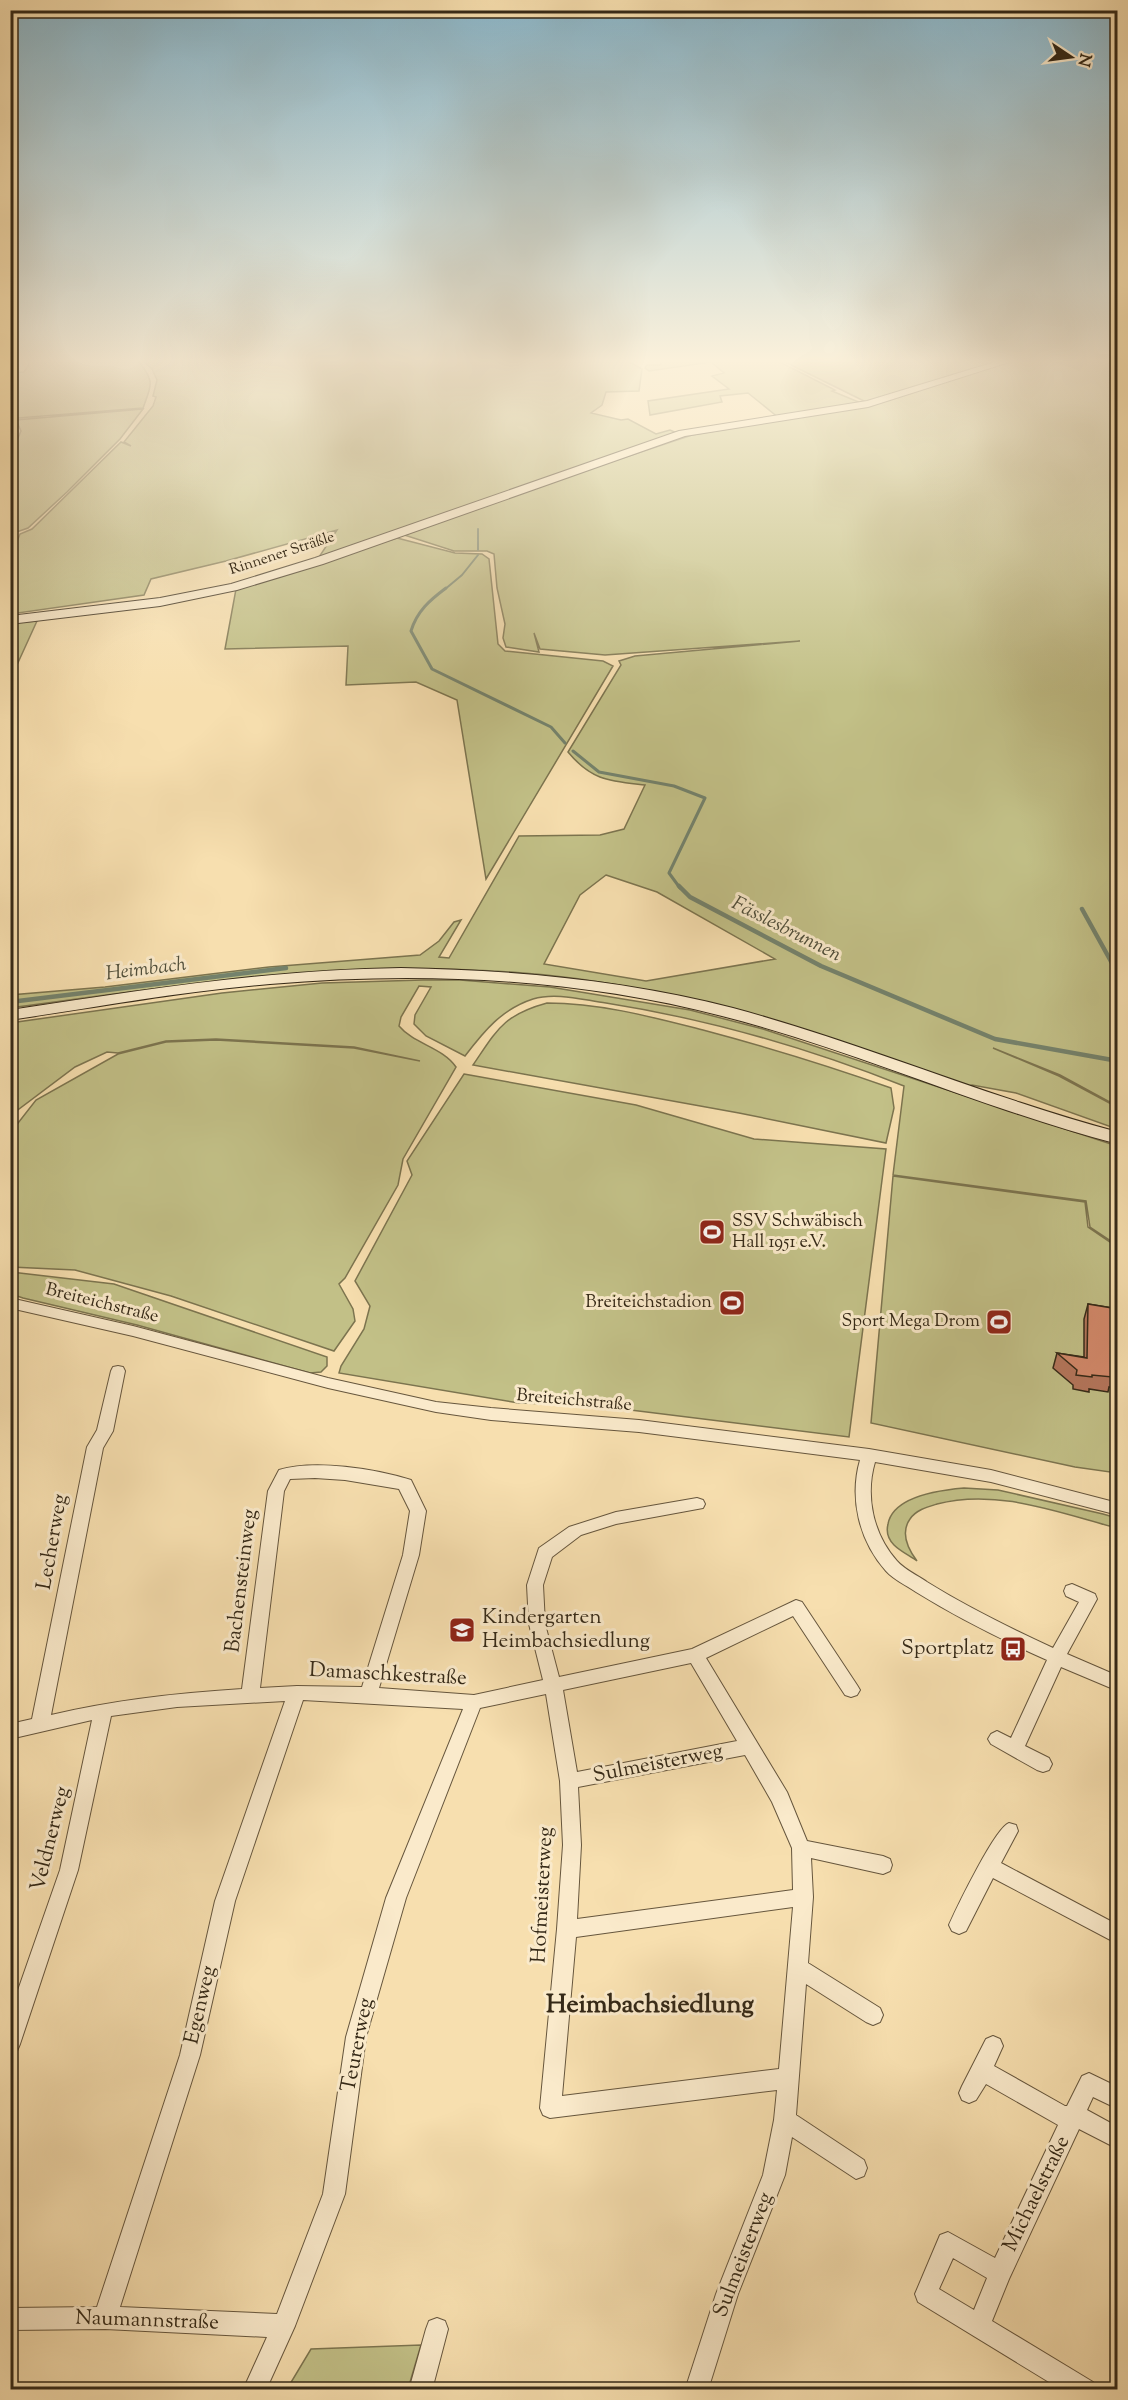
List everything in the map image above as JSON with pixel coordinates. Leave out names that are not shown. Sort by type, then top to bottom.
[{"type":"street","name":"Rinnener Sträßle","points":[[10,620],[160,602],[233,587],[319,561],[578,470]]},
{"type":"street","points":[[10,1015],[213,986],[303,976],[390,972],[535,978],[649,994],[735,1014],[887,1062],[977,1095],[1118,1138]]},
{"type":"street","name":"Breiteichstraße","points":[[10,1303],[328,1383],[436,1407],[491,1414],[639,1426],[869,1455],[991,1476],[1118,1509]]},
{"type":"street","name":"Lecherweg","points":[[40,1724],[94,1447],[105,1431],[118,1371]]},
{"type":"street","points":[[869,1455],[864,1471],[862,1503],[873,1539],[893,1568],[966,1614],[1118,1684]]},
{"type":"street","name":"Bachensteinweg","points":[[250,1696],[276,1491],[285,1474],[298,1472],[345,1473],[405,1484],[417,1511],[411,1555],[368,1695]]},
{"type":"street","name":"Hofmeisterweg","points":[[697,1504],[615,1518],[575,1531],[545,1553],[535,1585],[537,1624],[553,1685],[568,1781],[572,1845],[567,1929],[550,2108],[788,2078]]},
{"type":"street","points":[[1016,1749],[1057,1657],[1096,1602],[1072,1591]]},
{"type":"street","name":"Damaschkestraße","points":[[10,1732],[103,1710],[177,1700],[297,1693],[474,1702],[695,1655],[796,1606],[851,1690]]},
{"type":"street","name":"Sulmeisterweg","points":[[695,1655],[780,1798],[801,1848],[803,1898],[785,2120],[774,2175],[727,2294],[696,2390]]},
{"type":"street","name":"Egenweg","points":[[105,2318],[190,2055],[225,1901],[297,1693]]},
{"type":"street","name":"Teurerweg","points":[[254,2390],[284,2326],[334,2194],[356,2037],[396,1898],[474,1702]]},
{"type":"street","name":"Veldnerweg","points":[[10,2044],[69,1870],[103,1710]]},
{"type":"street","points":[[997,1739],[1043,1764]]},
{"type":"street","name":"Sulmeisterweg","points":[[568,1781],[748,1747]]},
{"type":"street","points":[[959,1925],[1009,1831]]},
{"type":"street","points":[[801,1848],[883,1865]]},
{"type":"street","points":[[989,1866],[1118,1935]]},
{"type":"street","points":[[567,1929],[803,1898]]},
{"type":"street","points":[[798,1968],[873,2015]]},
{"type":"street","points":[[969,2092],[993,2046]]},
{"type":"street","name":"Michaelstraße","points":[[982,2070],[1063,2117],[1075,2115],[1118,2139]]},
{"type":"street","name":"Michaelstraße","points":[[979,2325],[999,2273],[1089,2083],[1118,2099]]},
{"type":"street","points":[[785,2120],[856,2168]]},
{"type":"street","name":"Michaelstraße","points":[[999,2273],[948,2243],[926,2294],[1085,2390]]},
{"type":"street","name":"Naumannstraße","points":[[10,2319],[105,2318],[284,2326]]},
{"type":"street","points":[[420,2390],[437,2329]]},
{"type":"shaded area","points":[[11,470],[89,470],[28,528],[11,534]]},
{"type":"shaded area","points":[[92,470],[570,470],[319,557],[337,530],[151,579],[144,595],[11,614],[10,559],[20,534],[32,529]]},
{"type":"shaded area","points":[[587,470],[1117,470],[1117,1106],[1060,1075],[993,1048],[1059,1076],[1117,1107],[1117,1129],[1016,1093],[969,1086],[675,997],[570,978],[490,971],[410,969],[330,972],[170,987],[11,1008],[10,995],[105,987],[269,967],[420,955],[439,941],[454,922],[461,920],[439,957],[449,958],[519,836],[600,835],[624,829],[645,785],[602,778],[585,769],[568,752],[621,665],[619,661],[635,656],[800,641],[605,655],[540,649],[534,633],[539,652],[506,647],[503,638],[505,624],[497,588],[494,554],[487,551],[454,551],[398,533]],"holes":[[[606,875],[657,892],[775,959],[646,981],[544,964],[580,895]]]},
{"type":"shaded area","points":[[397,538],[455,553],[482,554],[489,559],[498,644],[505,651],[603,661],[613,666],[486,879],[457,700],[416,682],[346,685],[348,646],[225,649],[236,589]]},
{"type":"shaded area","points":[[37,621],[11,678],[11,623]]},
{"type":"shaded area","points":[[460,980],[550,987],[690,1010],[763,1029],[1117,1146],[1117,1245],[1090,1227],[1086,1201],[893,1175],[904,1086],[868,1072],[794,1047],[720,1026],[682,1017],[560,996],[533,999],[512,1009],[487,1030],[465,1056],[426,1036],[414,1024],[415,1015],[431,987],[419,986],[401,1017],[399,1026],[412,1037],[450,1060],[456,1067],[403,1159],[398,1185],[345,1278],[339,1284],[353,1309],[355,1321],[334,1351],[171,1296],[75,1270],[11,1267],[11,1132],[36,1100],[118,1054],[166,1042],[216,1040],[354,1048],[420,1061],[354,1047],[216,1039],[166,1041],[118,1053],[107,1052],[75,1067],[11,1115],[10,1023],[222,993],[322,983]]},
{"type":"shaded area","points":[[547,1003],[587,1005],[665,1020],[774,1050],[891,1088],[894,1108],[886,1143],[739,1113],[473,1065],[502,1025],[520,1013]]},
{"type":"shaded area","name":"SSV Schwäbisch Hall 1951 e.V.","points":[[464,1074],[636,1105],[754,1139],[886,1149],[849,1437],[590,1405],[519,1403],[339,1373],[364,1329],[370,1306],[355,1281],[412,1175],[407,1161]]},
{"type":"shaded area","name":"Sport Mega Drom","points":[[893,1176],[1085,1202],[1088,1227],[1117,1247],[1117,1473],[1075,1467],[871,1423]]},
{"type":"shaded area","points":[[11,1272],[114,1284],[327,1357],[327,1366],[321,1372],[310,1373],[137,1325],[23,1298],[11,1294]]},
{"type":"shaded area","points":[[964,1488],[998,1490],[1103,1514],[1117,1518],[1117,1528],[1028,1504],[982,1499],[960,1500],[926,1508],[915,1513],[910,1519],[905,1535],[908,1546],[917,1561],[892,1543],[887,1527],[892,1514],[899,1507],[919,1496]]},
{"type":"shaded area","points":[[421,2345],[408,2389],[287,2389],[311,2349]]},
{"type":"building","points":[[1088,1304],[1118,1309],[1118,1374],[1111,1373],[1112,1377],[1076,1375],[1077,1370],[1057,1353],[1087,1358]]},
{"type":"waterway","name":"Fässlesbrunnen","points":[[478,529],[478,550]]},
{"type":"waterway","name":"Fässlesbrunnen","points":[[444,590],[462,575],[478,555]]},
{"type":"waterway","name":"Fässlesbrunnen","points":[[446,588],[425,606],[411,631],[432,669],[551,727],[565,743]]},
{"type":"waterway","name":"Fässlesbrunnen","points":[[573,751],[599,772],[674,786],[705,798],[669,873],[680,888]]},
{"type":"waterway","name":"Fässlesbrunnen","points":[[679,886],[690,897],[821,966],[995,1039],[1118,1061]]},
{"type":"waterway","points":[[1082,909],[1118,974]]},
{"type":"waterway","name":"Heimbach","points":[[10,1002],[286,968]]},
{"type":"place","name":"SSV Schwäbisch Hall 1951 e.V.","points":[[712,1232]]},
{"type":"place","name":"Breiteichstadion","points":[[732,1303]]},
{"type":"place","name":"Sport Mega Drom","points":[[999,1322]]},
{"type":"place","name":"Kindergarten Heimbachsiedlung","points":[[462,1630]]},
{"type":"place","name":"Sportplatz","points":[[1013,1649]]},
{"type":"district","name":"Heimbachsiedlung","points":[[650,2005]]}]
